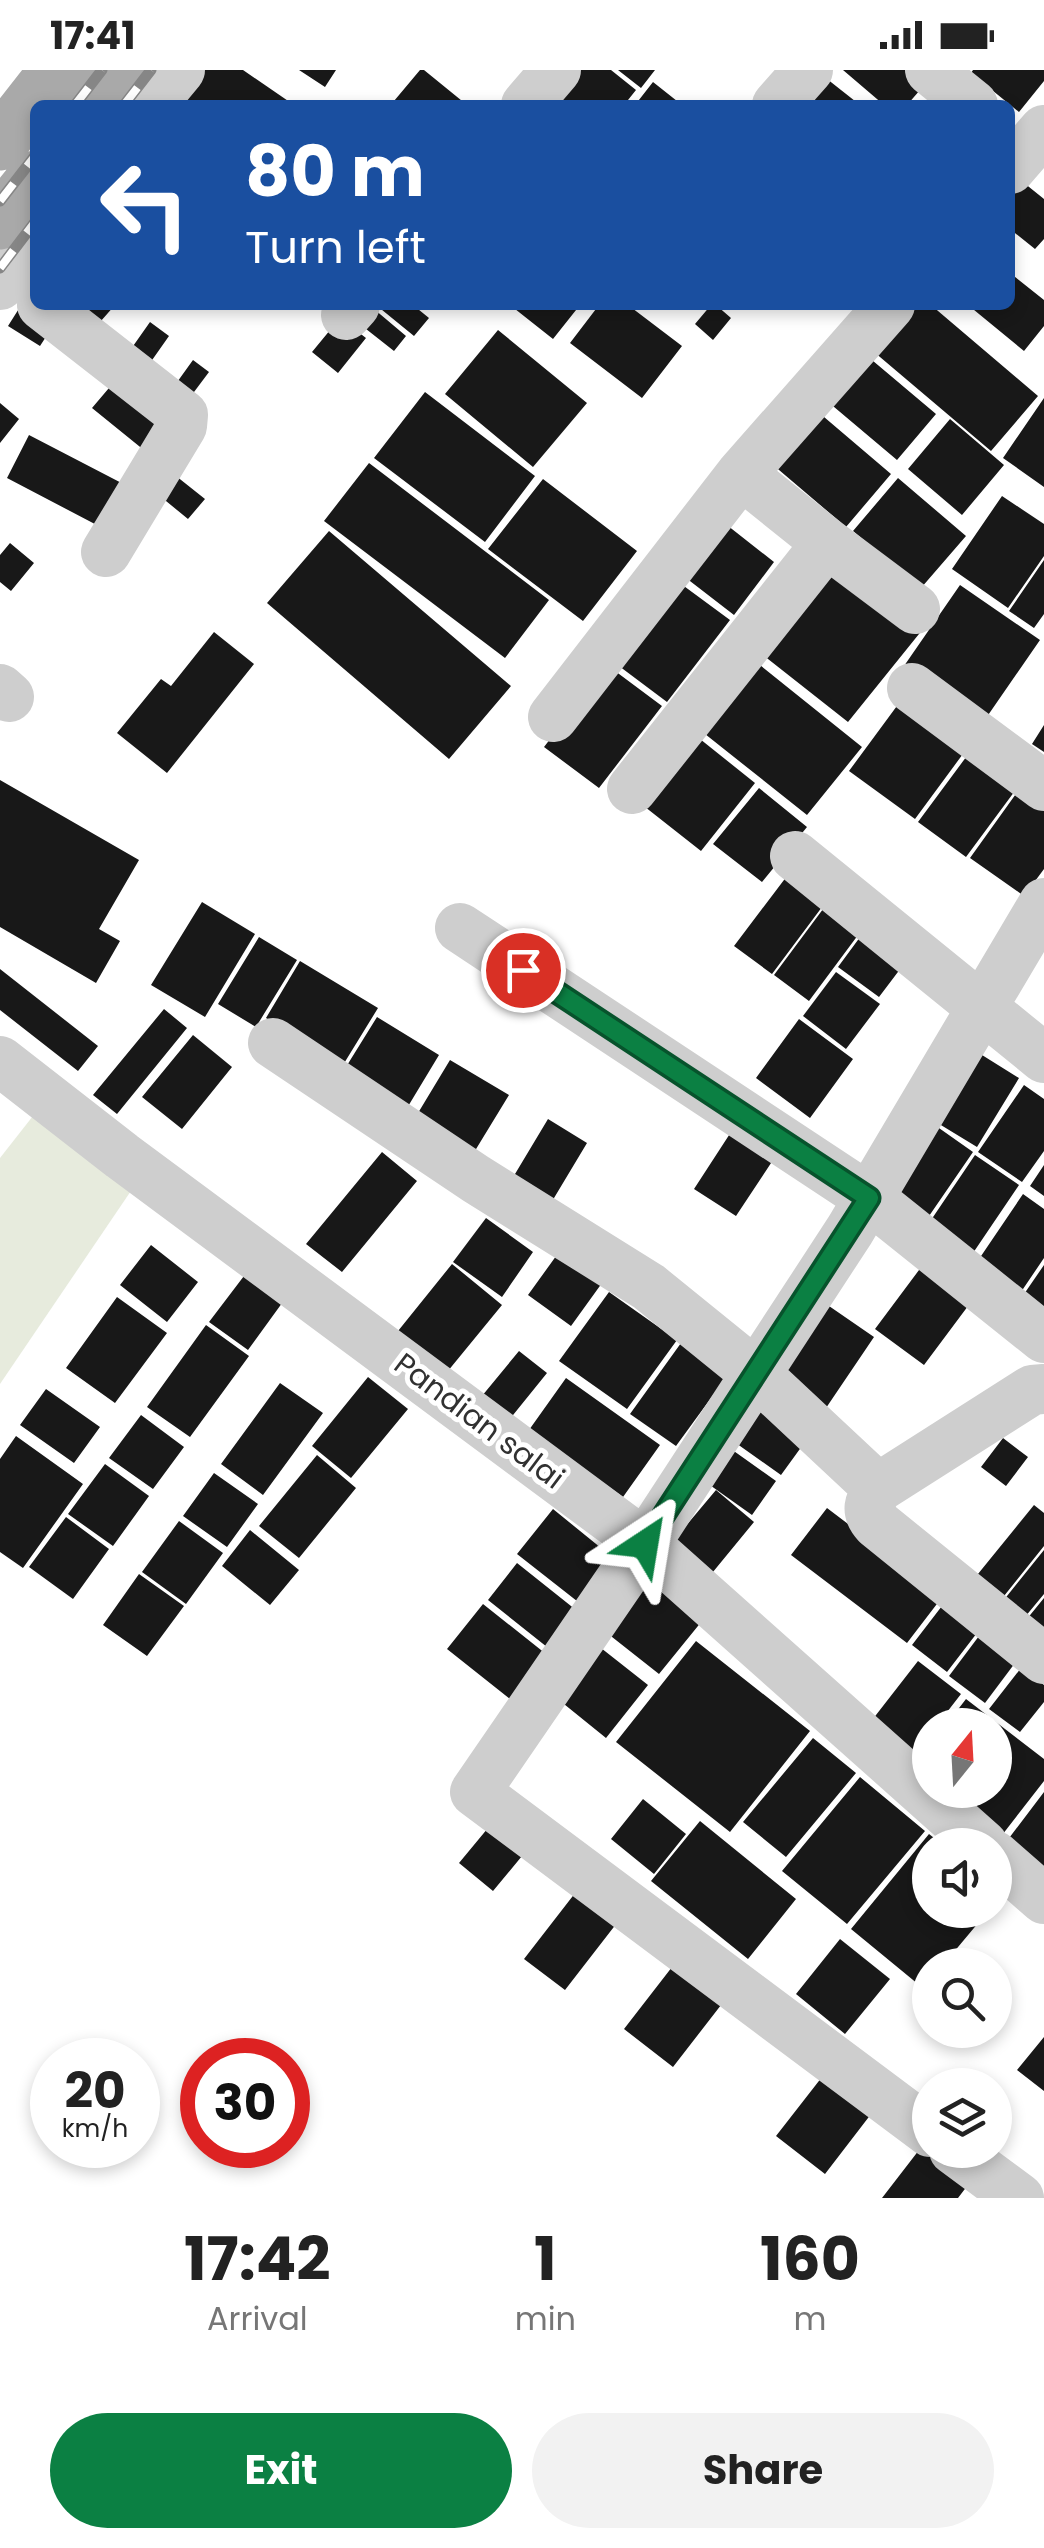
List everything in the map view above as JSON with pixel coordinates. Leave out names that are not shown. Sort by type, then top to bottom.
[{"type":"main road","points":[[47,100],[57,70]]},
{"type":"main road","points":[[96,100],[119,70]]},
{"type":"main road","points":[[20,182],[30,152]]},
{"type":"street","points":[[154,100],[180,70]]},
{"type":"street","points":[[530,100],[556,70]]},
{"type":"street","points":[[781,100],[808,70]]},
{"type":"street","points":[[930,70],[968,100]]},
{"type":"street","points":[[58,310],[184,415],[182,426],[106,552]]},
{"type":"street","points":[[552,717],[741,474],[886,310]]},
{"type":"street","points":[[741,474],[916,609]]},
{"type":"street","points":[[632,789],[828,542]]},
{"type":"street","points":[[912,688],[1044,786]]},
{"type":"street","points":[[795,856],[1044,1058]]},
{"type":"street","points":[[912,2119],[475,1792],[645,1544],[869,1198],[1044,903]]},
{"type":"street","points":[[460,928],[869,1198],[1044,1338]]},
{"type":"street","points":[[273,1043],[476,1180],[649,1287],[755,1372],[878,1488]]},
{"type":"street","name":"Pandian salai","points":[[0,1061],[645,1544],[964,1828]]},
{"type":"street","points":[[1044,1390],[1032,1390],[878,1488],[868,1503],[870,1516],[877,1524],[1044,1659]]},
{"type":"street","points":[[1012,1871],[1044,1899]]},
{"type":"street","points":[[978,2168],[1019,2198]]},
{"type":"shaded area","points":[[40,1107],[137,1182],[0,1384],[0,1158]]},
{"type":"building","points":[[200,70],[243,70],[287,100],[179,100]]},
{"type":"building","points":[[299,70],[336,70],[325,87]]},
{"type":"building","points":[[424,70],[461,100],[395,100]]},
{"type":"building","points":[[579,70],[611,70],[636,90],[628,100],[559,100]]},
{"type":"building","points":[[618,70],[655,70],[641,88]]},
{"type":"building","points":[[843,70],[913,70],[927,82],[911,100],[878,100]]},
{"type":"building","points":[[1044,70],[1044,81],[1019,112],[1015,100],[1004,100],[971,73]]},
{"type":"building","points":[[822,75],[854,100],[812,100],[806,95]]},
{"type":"building","points":[[653,82],[676,100],[639,100]]},
{"type":"building","points":[[1015,176],[1044,199],[1044,239],[1035,249],[1015,233]]},
{"type":"building","points":[[1015,277],[1044,300],[1044,326],[1024,351],[974,310],[1015,310]]},
{"type":"building","points":[[20,307],[53,326],[40,346],[8,326]]},
{"type":"building","points":[[69,310],[111,310],[93,330]]},
{"type":"building","points":[[375,310],[406,336],[394,351],[361,325]]},
{"type":"building","points":[[382,310],[419,310],[429,318],[414,336]]},
{"type":"building","points":[[516,310],[576,310],[553,339]]},
{"type":"building","points":[[595,310],[635,310],[682,346],[642,398],[570,343]]},
{"type":"building","points":[[707,310],[722,310],[731,318],[713,340],[695,324]]},
{"type":"building","points":[[897,310],[937,310],[1038,396],[991,451],[867,346]]},
{"type":"building","points":[[340,318],[366,338],[338,373],[312,352]]},
{"type":"building","points":[[150,322],[169,336],[150,363],[131,349]]},
{"type":"building","points":[[498,330],[587,403],[533,467],[445,394]]},
{"type":"building","points":[[866,355],[936,414],[897,460],[827,401]]},
{"type":"building","points":[[193,360],[209,372],[191,396],[175,385]]},
{"type":"building","points":[[120,375],[177,421],[150,455],[92,408]]},
{"type":"building","points":[[425,392],[535,476],[485,542],[374,458]]},
{"type":"building","points":[[1044,398],[1044,487],[1003,458]]},
{"type":"building","points":[[0,403],[19,419],[0,443]]},
{"type":"building","points":[[817,411],[891,474],[846,527],[772,464]]},
{"type":"building","points":[[950,419],[1004,465],[962,515],[908,469]]},
{"type":"building","points":[[29,435],[135,490],[112,533],[7,478]]},
{"type":"building","points":[[369,463],[549,600],[505,658],[324,521]]},
{"type":"building","points":[[171,472],[205,499],[188,519],[155,492]]},
{"type":"building","points":[[898,478],[966,536],[921,588],[853,531]]},
{"type":"building","points":[[543,479],[637,551],[583,621],[488,549]]},
{"type":"building","points":[[1002,496],[1044,524],[1044,556],[1008,608],[952,569]]},
{"type":"building","points":[[718,518],[774,562],[734,615],[677,571]]},
{"type":"building","points":[[329,531],[511,686],[449,759],[267,603]]},
{"type":"building","points":[[10,543],[34,563],[11,591],[0,582],[0,555]]},
{"type":"building","points":[[834,558],[923,629],[848,722],[759,652]]},
{"type":"building","points":[[1044,560],[1044,614],[1034,628],[1009,611]]},
{"type":"building","points":[[673,578],[730,620],[667,702],[611,660]]},
{"type":"building","points":[[960,585],[1040,640],[984,721],[904,666]]},
{"type":"building","points":[[214,632],[254,664],[167,773],[117,733],[161,679],[171,686]]},
{"type":"building","points":[[755,661],[862,747],[807,815],[700,730]]},
{"type":"building","points":[[607,665],[662,706],[599,788],[544,747]]},
{"type":"building","points":[[905,695],[971,743],[915,819],[849,771]]},
{"type":"building","points":[[1044,725],[1044,752],[1032,744]]},
{"type":"building","points":[[695,735],[755,783],[701,851],[640,803]]},
{"type":"building","points":[[975,745],[1023,780],[966,857],[918,822]]},
{"type":"building","points":[[0,780],[139,860],[99,929],[120,941],[96,983],[0,927]]},
{"type":"building","points":[[1023,784],[1044,799],[1044,869],[1024,896],[970,858]]},
{"type":"building","points":[[759,788],[807,827],[762,882],[713,844]]},
{"type":"building","points":[[790,872],[828,899],[772,974],[734,946]]},
{"type":"building","points":[[829,901],[864,927],[809,1001],[774,975]]},
{"type":"building","points":[[202,902],[255,934],[205,1017],[151,985]]},
{"type":"building","points":[[866,929],[907,960],[879,997],[838,967]]},
{"type":"building","points":[[259,937],[297,960],[256,1027],[218,1004]]},
{"type":"building","points":[[300,961],[378,1008],[343,1065],[266,1018]]},
{"type":"building","points":[[0,969],[98,1046],[78,1071],[0,1010]]},
{"type":"building","points":[[836,972],[880,1004],[846,1049],[803,1016]]},
{"type":"building","points":[[164,1009],[187,1028],[117,1114],[93,1095]]},
{"type":"building","points":[[377,1017],[439,1055],[404,1113],[341,1075]]},
{"type":"building","points":[[799,1019],[853,1059],[810,1118],[756,1078]]},
{"type":"building","points":[[193,1035],[232,1067],[182,1129],[142,1097]]},
{"type":"building","points":[[974,1050],[1019,1078],[977,1147],[931,1119]]},
{"type":"building","points":[[450,1060],[509,1095],[473,1154],[415,1118]]},
{"type":"building","points":[[1024,1085],[1044,1099],[1044,1151],[1022,1182],[978,1152]]},
{"type":"building","points":[[548,1119],[587,1143],[551,1203],[512,1179]]},
{"type":"building","points":[[929,1121],[973,1152],[927,1219],[883,1189]]},
{"type":"building","points":[[733,1129],[775,1157],[736,1216],[694,1189]]},
{"type":"building","points":[[382,1152],[417,1181],[342,1272],[306,1244]]},
{"type":"building","points":[[975,1155],[1019,1185],[973,1253],[929,1223]]},
{"type":"building","points":[[1044,1165],[1044,1196],[1030,1186]]},
{"type":"building","points":[[1023,1194],[1044,1209],[1044,1258],[1021,1292],[977,1262]]},
{"type":"building","points":[[486,1218],[533,1252],[502,1297],[453,1262]]},
{"type":"building","points":[[151,1245],[198,1282],[167,1322],[120,1285]]},
{"type":"building","points":[[559,1252],[602,1283],[571,1326],[528,1295]]},
{"type":"building","points":[[452,1264],[502,1305],[443,1377],[394,1336]]},
{"type":"building","points":[[1044,1265],[1044,1313],[1022,1297]]},
{"type":"building","points":[[922,1266],[971,1302],[924,1365],[875,1329]]},
{"type":"building","points":[[247,1272],[285,1299],[248,1350],[209,1322]]},
{"type":"building","points":[[609,1292],[677,1340],[627,1409],[559,1361]]},
{"type":"building","points":[[117,1297],[167,1333],[115,1403],[66,1368]]},
{"type":"building","points":[[829,1306],[874,1337],[826,1408],[780,1377]]},
{"type":"building","points":[[206,1325],[249,1356],[190,1437],[147,1407]]},
{"type":"building","points":[[681,1343],[727,1376],[676,1446],[630,1414]]},
{"type":"building","points":[[519,1351],[547,1373],[505,1425],[477,1402]]},
{"type":"building","points":[[368,1377],[408,1409],[351,1478],[312,1446]]},
{"type":"building","points":[[566,1378],[660,1445],[623,1497],[529,1430]]},
{"type":"building","points":[[280,1383],[323,1413],[263,1495],[221,1464]]},
{"type":"building","points":[[46,1389],[100,1427],[74,1463],[20,1425]]},
{"type":"building","points":[[761,1402],[810,1435],[781,1475],[733,1441]]},
{"type":"building","points":[[141,1415],[184,1447],[153,1489],[109,1458]]},
{"type":"building","points":[[16,1436],[83,1484],[23,1568],[0,1552],[0,1459]]},
{"type":"building","points":[[1003,1438],[1028,1457],[1006,1486],[981,1467]]},
{"type":"building","points":[[731,1449],[776,1481],[752,1515],[707,1483]]},
{"type":"building","points":[[317,1455],[356,1488],[299,1558],[259,1526]]},
{"type":"building","points":[[105,1464],[149,1496],[113,1546],[68,1514]]},
{"type":"building","points":[[214,1473],[258,1504],[227,1547],[183,1516]]},
{"type":"building","points":[[716,1490],[754,1522],[708,1578],[669,1546]]},
{"type":"building","points":[[1034,1505],[1044,1513],[1044,1546],[996,1606],[969,1585]]},
{"type":"building","points":[[827,1508],[943,1596],[907,1643],[791,1555]]},
{"type":"building","points":[[553,1509],[617,1561],[582,1605],[517,1554]]},
{"type":"building","points":[[66,1517],[109,1549],[73,1599],[29,1567]]},
{"type":"building","points":[[179,1521],[223,1553],[186,1604],[142,1572]]},
{"type":"building","points":[[250,1530],[299,1570],[270,1605],[222,1566]]},
{"type":"building","points":[[1044,1550],[1044,1594],[1020,1623],[999,1606]]},
{"type":"building","points":[[517,1563],[576,1610],[547,1647],[488,1600]]},
{"type":"building","points":[[139,1574],[184,1606],[147,1656],[103,1625]]},
{"type":"building","points":[[650,1580],[702,1621],[659,1674],[607,1633]]},
{"type":"building","points":[[1044,1598],[1044,1642],[1022,1625]]},
{"type":"building","points":[[945,1602],[980,1629],[947,1672],[912,1645]]},
{"type":"building","points":[[483,1604],[546,1654],[510,1699],[447,1649]]},
{"type":"building","points":[[985,1628],[1021,1655],[985,1703],[949,1676]]},
{"type":"building","points":[[696,1641],[810,1731],[730,1832],[616,1742]]},
{"type":"building","points":[[601,1648],[648,1685],[606,1738],[559,1700]]},
{"type":"building","points":[[918,1661],[961,1694],[950,1708],[912,1708],[912,1758],[906,1766],[862,1733]]},
{"type":"building","points":[[1021,1668],[1044,1685],[1044,1702],[1020,1732],[1012,1726],[1012,1708],[990,1708]]},
{"type":"building","points":[[966,1699],[978,1708],[959,1708]]},
{"type":"building","points":[[1012,1734],[1044,1759],[1044,1781],[1008,1828],[985,1828],[959,1808],[1012,1808]]},
{"type":"building","points":[[813,1738],[856,1773],[786,1857],[743,1822]]},
{"type":"building","points":[[860,1777],[921,1828],[912,1828],[912,1846],[847,1924],[782,1871]]},
{"type":"building","points":[[1044,1792],[1044,1883],[1012,1859],[1012,1834]]},
{"type":"building","points":[[643,1799],[686,1834],[654,1874],[611,1839]]},
{"type":"building","points":[[700,1821],[796,1899],[748,1959],[651,1881]]},
{"type":"building","points":[[488,1828],[522,1856],[493,1891],[459,1863]]},
{"type":"building","points":[[912,1855],[912,1928],[974,1928],[957,1948],[912,1948],[912,1979],[851,1929]]},
{"type":"building","points":[[579,1888],[620,1919],[565,1990],[524,1959]]},
{"type":"building","points":[[840,1939],[890,1979],[845,2034],[796,1994]]},
{"type":"building","points":[[679,1958],[728,1996],[673,2067],[624,2029]]},
{"type":"building","points":[[1044,2037],[1044,2091],[1017,2070]]},
{"type":"building","points":[[829,2068],[878,2105],[825,2174],[776,2136]]},
{"type":"building","points":[[912,2159],[912,2168],[962,2168],[974,2177],[958,2198],[882,2198]]},
{"type":"railway","points":[[79,100],[102,70]]},
{"type":"railway","points":[[128,100],[151,70]]},
{"type":"railway","points":[[0,201],[30,162]]},
{"type":"railway","points":[[0,268],[30,229]]},
{"type":"route","points":[[523,970],[869,1198],[645,1544]]}]
